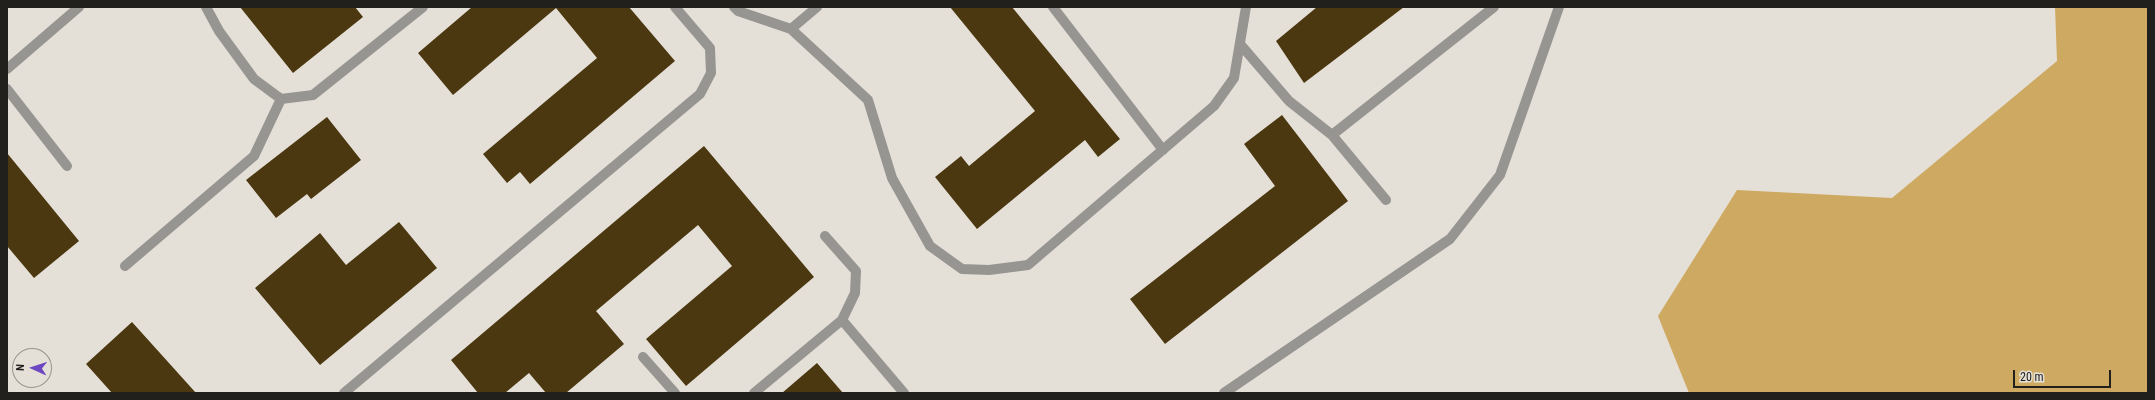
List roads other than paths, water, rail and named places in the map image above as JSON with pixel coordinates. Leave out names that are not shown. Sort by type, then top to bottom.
[{"type":"lane","points":[[7,68],[79,7]]},
{"type":"lane","points":[[206,7],[219,31],[254,79],[281,99],[313,95],[423,7]]},
{"type":"lane","points":[[344,393],[700,94],[711,73],[710,48],[675,7]]},
{"type":"lane","points":[[734,7],[738,11],[791,29],[868,100],[892,178],[930,246],[962,269],[989,270],[1028,265],[1214,106],[1234,78],[1246,7]]},
{"type":"lane","points":[[791,29],[817,7]]},
{"type":"lane","points":[[1053,7],[1163,150]]},
{"type":"lane","points":[[1332,135],[1494,7]]},
{"type":"lane","points":[[1224,393],[1450,239],[1500,175],[1559,7]]},
{"type":"lane","points":[[1240,44],[1289,101],[1332,135],[1386,200]]},
{"type":"lane","points":[[7,89],[67,166]]},
{"type":"lane","points":[[125,266],[254,156],[281,99]]},
{"type":"lane","points":[[754,393],[842,320],[855,293],[856,271],[825,236]]},
{"type":"lane","points":[[842,320],[904,393]]},
{"type":"lane","points":[[643,357],[675,393]]}]
